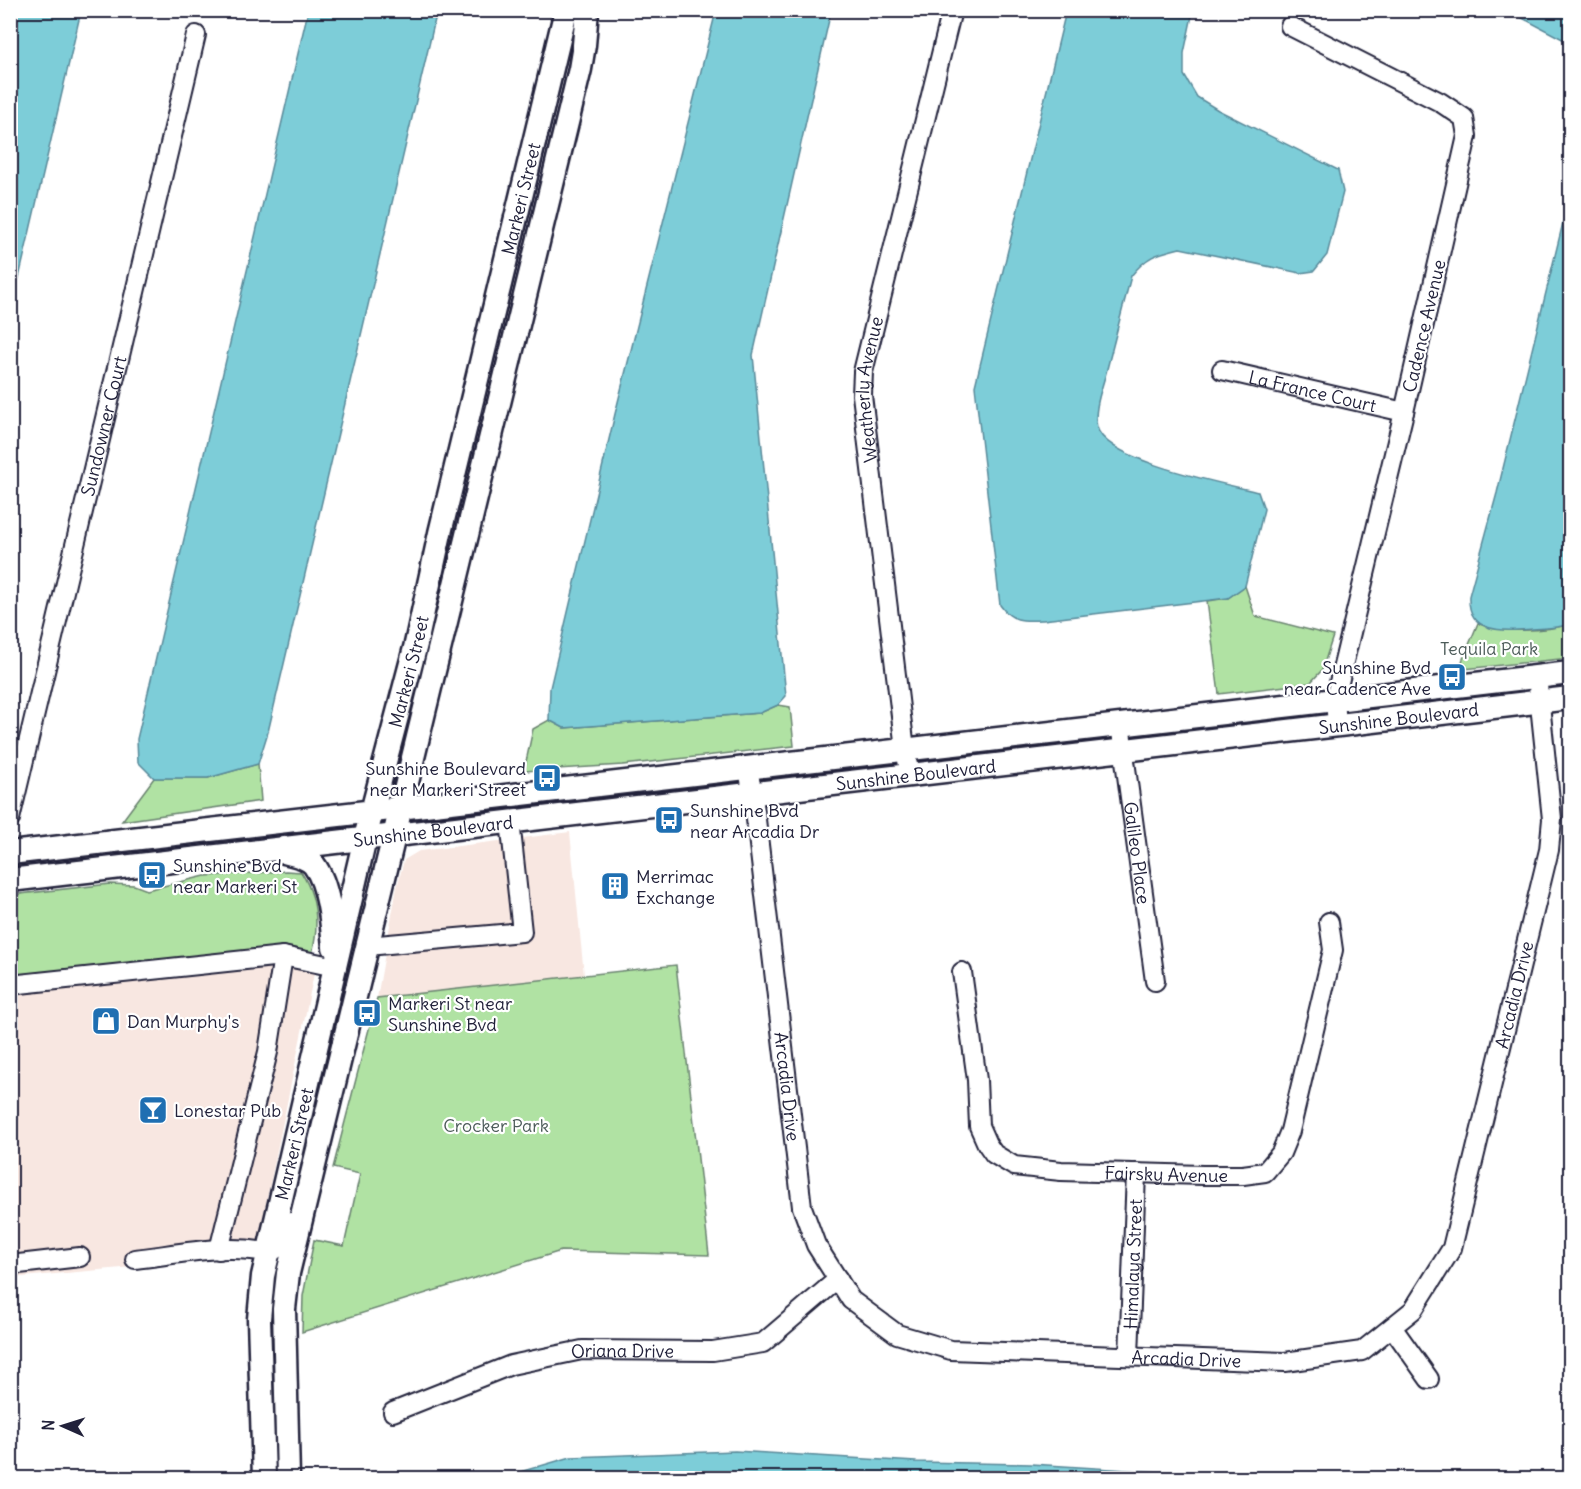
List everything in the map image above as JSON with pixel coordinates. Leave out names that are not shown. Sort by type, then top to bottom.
[{"type":"main road","name":"Markeri Street","points":[[264,1479],[259,1319],[263,1276],[365,838],[416,644],[440,533],[566,10]]},
{"type":"main road","name":"Markeri Street","points":[[288,1479],[284,1309],[288,1273],[582,57],[587,10]]},
{"type":"main road","points":[[466,425],[492,431]]},
{"type":"main road","name":"Sunshine Boulevard","points":[[10,853],[401,806],[1570,673]]},
{"type":"main road","name":"Sunshine Boulevard","points":[[10,879],[1570,698]]},
{"type":"main road","points":[[274,850],[298,855],[314,864],[322,880],[332,922],[335,967]]},
{"type":"street","name":"Weatherly Avenue","points":[[910,776],[862,395],[863,372],[952,10]]},
{"type":"street","name":"Cadence Avenue","points":[[1290,26],[1440,102],[1464,118],[1467,136],[1335,699],[1337,726]]},
{"type":"street","name":"Sundowner Court","points":[[10,819],[196,35]]},
{"type":"street","name":"La France Court","points":[[1222,370],[1404,412]]},
{"type":"street","name":"Arcadia Drive","points":[[748,767],[802,1207],[816,1245],[851,1300],[897,1334],[951,1350],[1285,1362],[1362,1351],[1413,1310],[1452,1248],[1547,860],[1552,819],[1537,676]]},
{"type":"street","name":"Galileo Place","points":[[1120,724],[1155,981]]},
{"type":"street","points":[[367,946],[522,932],[510,821]]},
{"type":"street","name":"Fairsky Avenue","points":[[962,972],[977,1080],[979,1126],[994,1154],[1014,1166],[1061,1171],[1243,1175],[1265,1172],[1281,1153],[1290,1131],[1333,950],[1329,922]]},
{"type":"street","points":[[219,1250],[268,1052],[283,956]]},
{"type":"street","points":[[10,985],[283,956],[335,967]]},
{"type":"street","points":[[135,1259],[219,1250],[252,1249],[270,1253],[285,1243],[311,1136],[329,1101]]},
{"type":"street","name":"Himalaya Street","points":[[1129,1356],[1136,1173]]},
{"type":"street","points":[[10,1265],[80,1257]]},
{"type":"street","name":"Oriana Drive","points":[[393,1412],[511,1365],[582,1350],[712,1351],[763,1343],[838,1279]]},
{"type":"street","points":[[1392,1327],[1429,1379]]},
{"type":"street","points":[[261,1386],[285,1384]]},
{"type":"shaded area","points":[[570,832],[584,975],[377,998],[404,860],[419,851]]},
{"type":"shaded area","points":[[284,947],[312,954],[315,969],[255,1256],[11,1278],[11,978]]},
{"type":"green space","points":[[1245,586],[1255,616],[1333,636],[1322,670],[1310,683],[1219,694],[1207,601],[1228,598]]},
{"type":"green space","name":"Tequila Park","points":[[1478,623],[1510,630],[1549,628],[1570,624],[1570,658],[1464,669],[1460,666]]},
{"type":"green space","points":[[778,705],[790,707],[794,746],[623,765],[524,771],[533,729],[549,720],[564,728],[760,713]]},
{"type":"green space","points":[[258,764],[261,801],[122,821],[154,778],[208,778]]},
{"type":"green space","points":[[301,872],[311,892],[316,912],[316,933],[312,954],[284,947],[11,978],[11,895],[110,884],[134,885],[147,890],[205,876]]},
{"type":"green space","name":"Crocker Park","points":[[676,965],[709,1255],[561,1251],[302,1332],[303,1296],[314,1240],[344,1246],[360,1174],[333,1168],[377,998]]},
{"type":"water","points":[[10,11],[81,11],[11,312]]},
{"type":"water","points":[[308,11],[437,11],[268,732],[258,764],[208,778],[154,778],[138,762],[137,739]]},
{"type":"water","points":[[716,11],[831,11],[753,355],[786,696],[778,705],[760,713],[564,728],[549,720],[550,688],[615,414]]},
{"type":"water","points":[[1066,11],[1193,11],[1184,53],[1184,75],[1197,97],[1218,110],[1338,170],[1343,192],[1327,255],[1314,271],[1300,273],[1180,248],[1158,254],[1142,264],[1131,276],[1099,398],[1096,413],[1097,427],[1105,439],[1121,450],[1143,460],[1195,477],[1258,492],[1264,509],[1245,586],[1228,598],[1043,620],[1023,620],[1009,615],[1000,605],[975,386]]},
{"type":"water","points":[[1509,11],[1570,11],[1570,43]]},
{"type":"water","points":[[1570,194],[1570,624],[1547,628],[1500,630],[1481,624],[1474,618],[1470,609],[1469,596],[1497,493]]},
{"type":"water","points":[[735,1451],[916,1462],[1031,1464],[1208,1475],[1346,1478],[499,1478],[571,1457]]},
{"type":"place","name":"Sunshine Bvd near Cadence Ave","points":[[1452,677]]},
{"type":"place","name":"Sunshine Boulevard near Markeri Street","points":[[547,778]]},
{"type":"place","name":"Sunshine Bvd near Arcadia Dr","points":[[669,820]]},
{"type":"place","name":"Sunshine Bvd near Markeri St","points":[[152,875]]},
{"type":"place","name":"Merrimac Exchange","points":[[615,886]]},
{"type":"place","name":"Markeri St near Sunshine Bvd","points":[[367,1013]]},
{"type":"place","name":"Dan Murphy's","points":[[106,1021]]},
{"type":"place","name":"Lonestar Pub","points":[[153,1110]]}]
